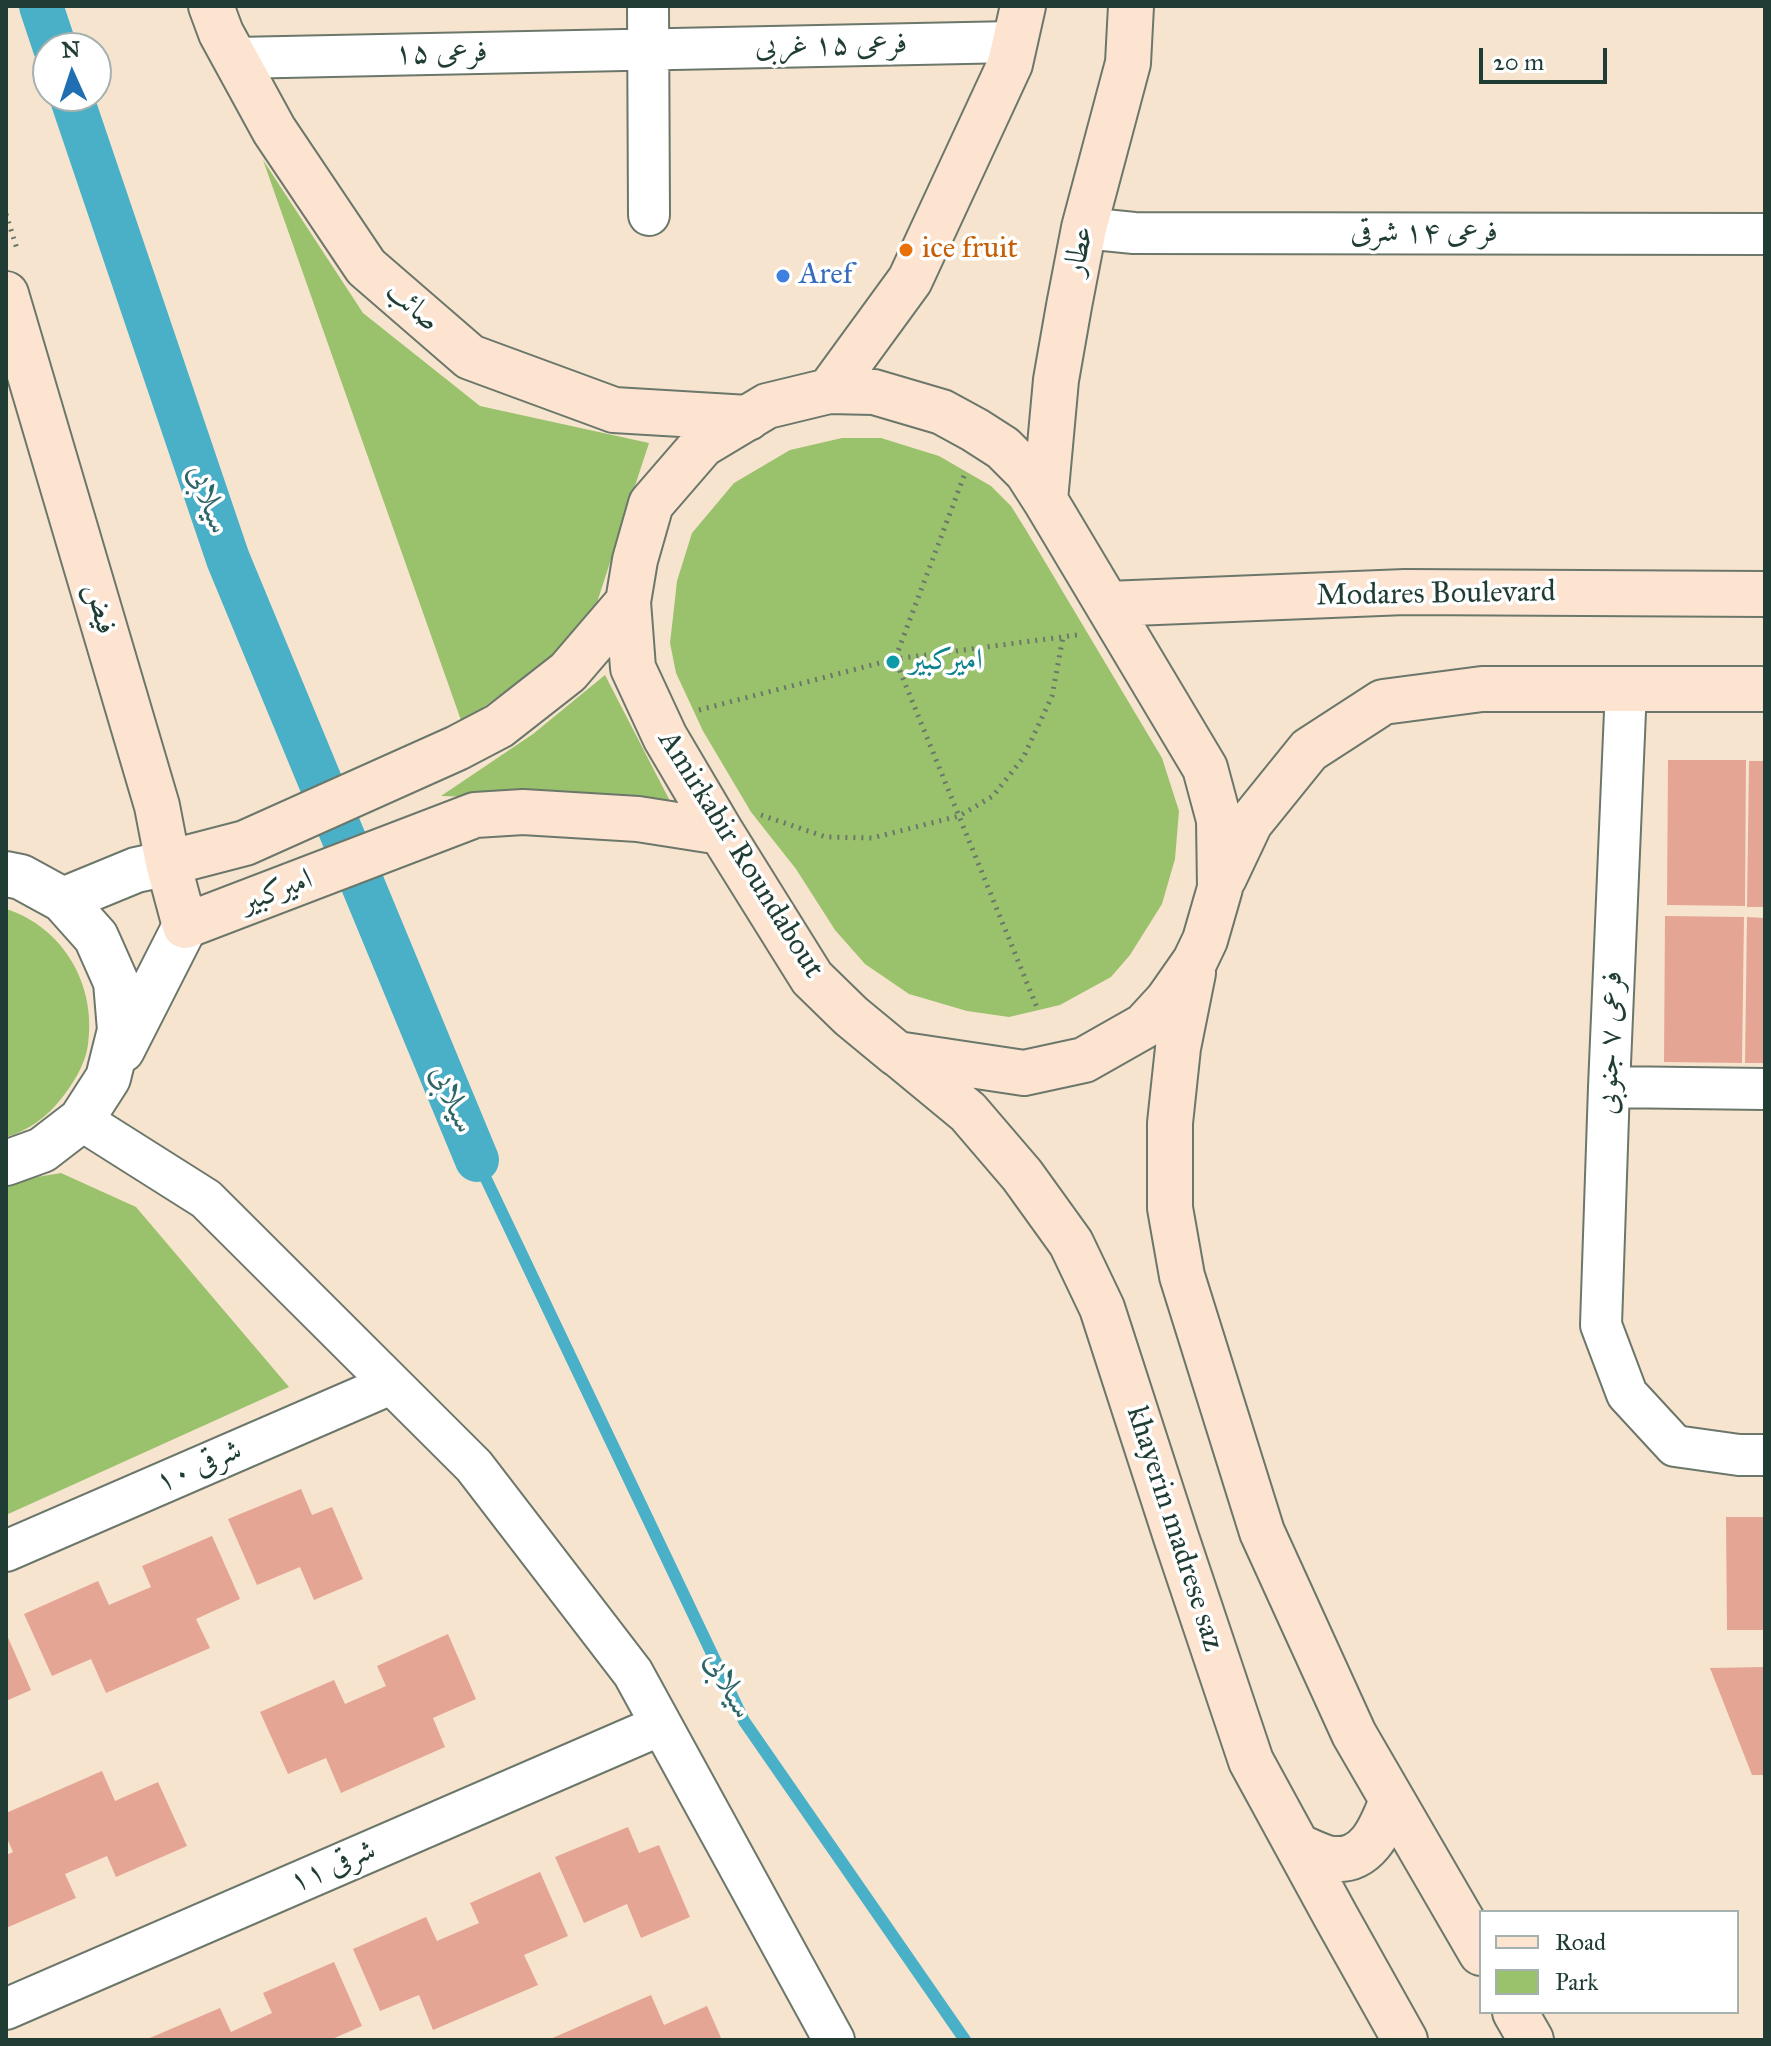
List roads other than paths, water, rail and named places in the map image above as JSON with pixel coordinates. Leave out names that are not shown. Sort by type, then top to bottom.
[{"type":"main road","name":"صائب","points":[[211,6],[221,33],[274,130],[366,267],[470,357],[614,410],[748,418]]},
{"type":"main road","name":"عطار","points":[[1045,500],[1056,380],[1084,228],[1128,63],[1131,6]]},
{"type":"main road","points":[[829,391],[910,280],[1010,64],[1019,24]]},
{"type":"main road","name":"فیض","points":[[6,294],[157,806],[185,926]]},
{"type":"main road","name":"Amirkabir Roundabout","points":[[829,391],[874,392],[942,412],[1003,448],[1027,472],[1045,500],[1098,619],[1205,768],[1219,820],[1220,888],[1205,940],[1195,961],[1167,1001],[1144,1026],[1084,1060],[1024,1073],[897,1054],[851,1016],[812,978],[665,737],[633,668],[628,602],[635,560],[651,504],[702,445],[767,406],[829,391]]},
{"type":"main road","name":"Modares Boulevard","points":[[1098,619],[1307,598],[1405,592],[1765,594]]},
{"type":"main road","name":"امیرکبیر","points":[[168,863],[245,843],[457,748],[499,726],[568,672],[628,602]]},
{"type":"main road","points":[[1220,888],[1250,823],[1309,750],[1383,702],[1482,689],[1765,689]]},
{"type":"main road","name":"امیرکبیر","points":[[185,926],[475,815],[523,812],[638,819],[721,832]]},
{"type":"main road","points":[[1195,961],[1178,1048],[1170,1123],[1170,1208],[1182,1276],[1262,1532],[1354,1734],[1479,1950]]},
{"type":"main road","name":"khayerin madrese saz","points":[[897,1054],[968,1112],[1022,1175],[1071,1243],[1102,1308],[1251,1761],[1405,2040]]},
{"type":"main road","points":[[1298,1846],[1328,1858],[1344,1858],[1360,1853],[1381,1829],[1392,1800]]},
{"type":"main road","points":[[1335,1915],[1346,1886],[1366,1863],[1399,1858],[1429,1864]]},
{"type":"main road","points":[[1516,2014],[1531,2040]]},
{"type":"street","points":[[648,6],[649,215]]},
{"type":"street","name":"فرعی ۱۵ غربی","points":[[648,50],[1019,24]]},
{"type":"street","name":"فرعی ۱۵","points":[[235,58],[648,50]]},
{"type":"street","name":"فرعی ۱۴ شرقی","points":[[1084,228],[1134,233],[1765,234]]},
{"type":"street","name":"فرعی ۷ جنوبی","points":[[1626,688],[1601,1325],[1627,1394],[1675,1446],[1739,1455],[1765,1455]]},
{"type":"street","name":"امیرکبیر","points":[[63,900],[136,870],[168,863]]},
{"type":"street","points":[[6,874],[21,877],[63,900],[96,937],[116,982],[120,1030],[108,1078]]},
{"type":"street","points":[[6,1163],[42,1150],[81,1120],[108,1078],[185,926]]},
{"type":"street","points":[[1609,1087],[1765,1089]]},
{"type":"street","points":[[81,1120],[206,1199],[474,1466],[633,1673],[834,2040]]},
{"type":"street","name":"۱۰ شرقی","points":[[6,1551],[391,1384]]},
{"type":"street","name":"۱۱ شرقی","points":[[6,2009],[661,1725]]},
{"type":"waterway","name":"سیلابی","points":[[41,6],[50,32]]},
{"type":"waterway","name":"سیلابی","points":[[76,112],[228,559],[477,1160]]},
{"type":"waterway","name":"سیلابی","points":[[477,1160],[744,1721],[965,2040]]},
{"type":"place","name":"ice fruit","points":[[906,250]]},
{"type":"place","name":"Aref","points":[[783,276]]},
{"type":"place","name":"امیرکبیر","points":[[893,662]]}]
